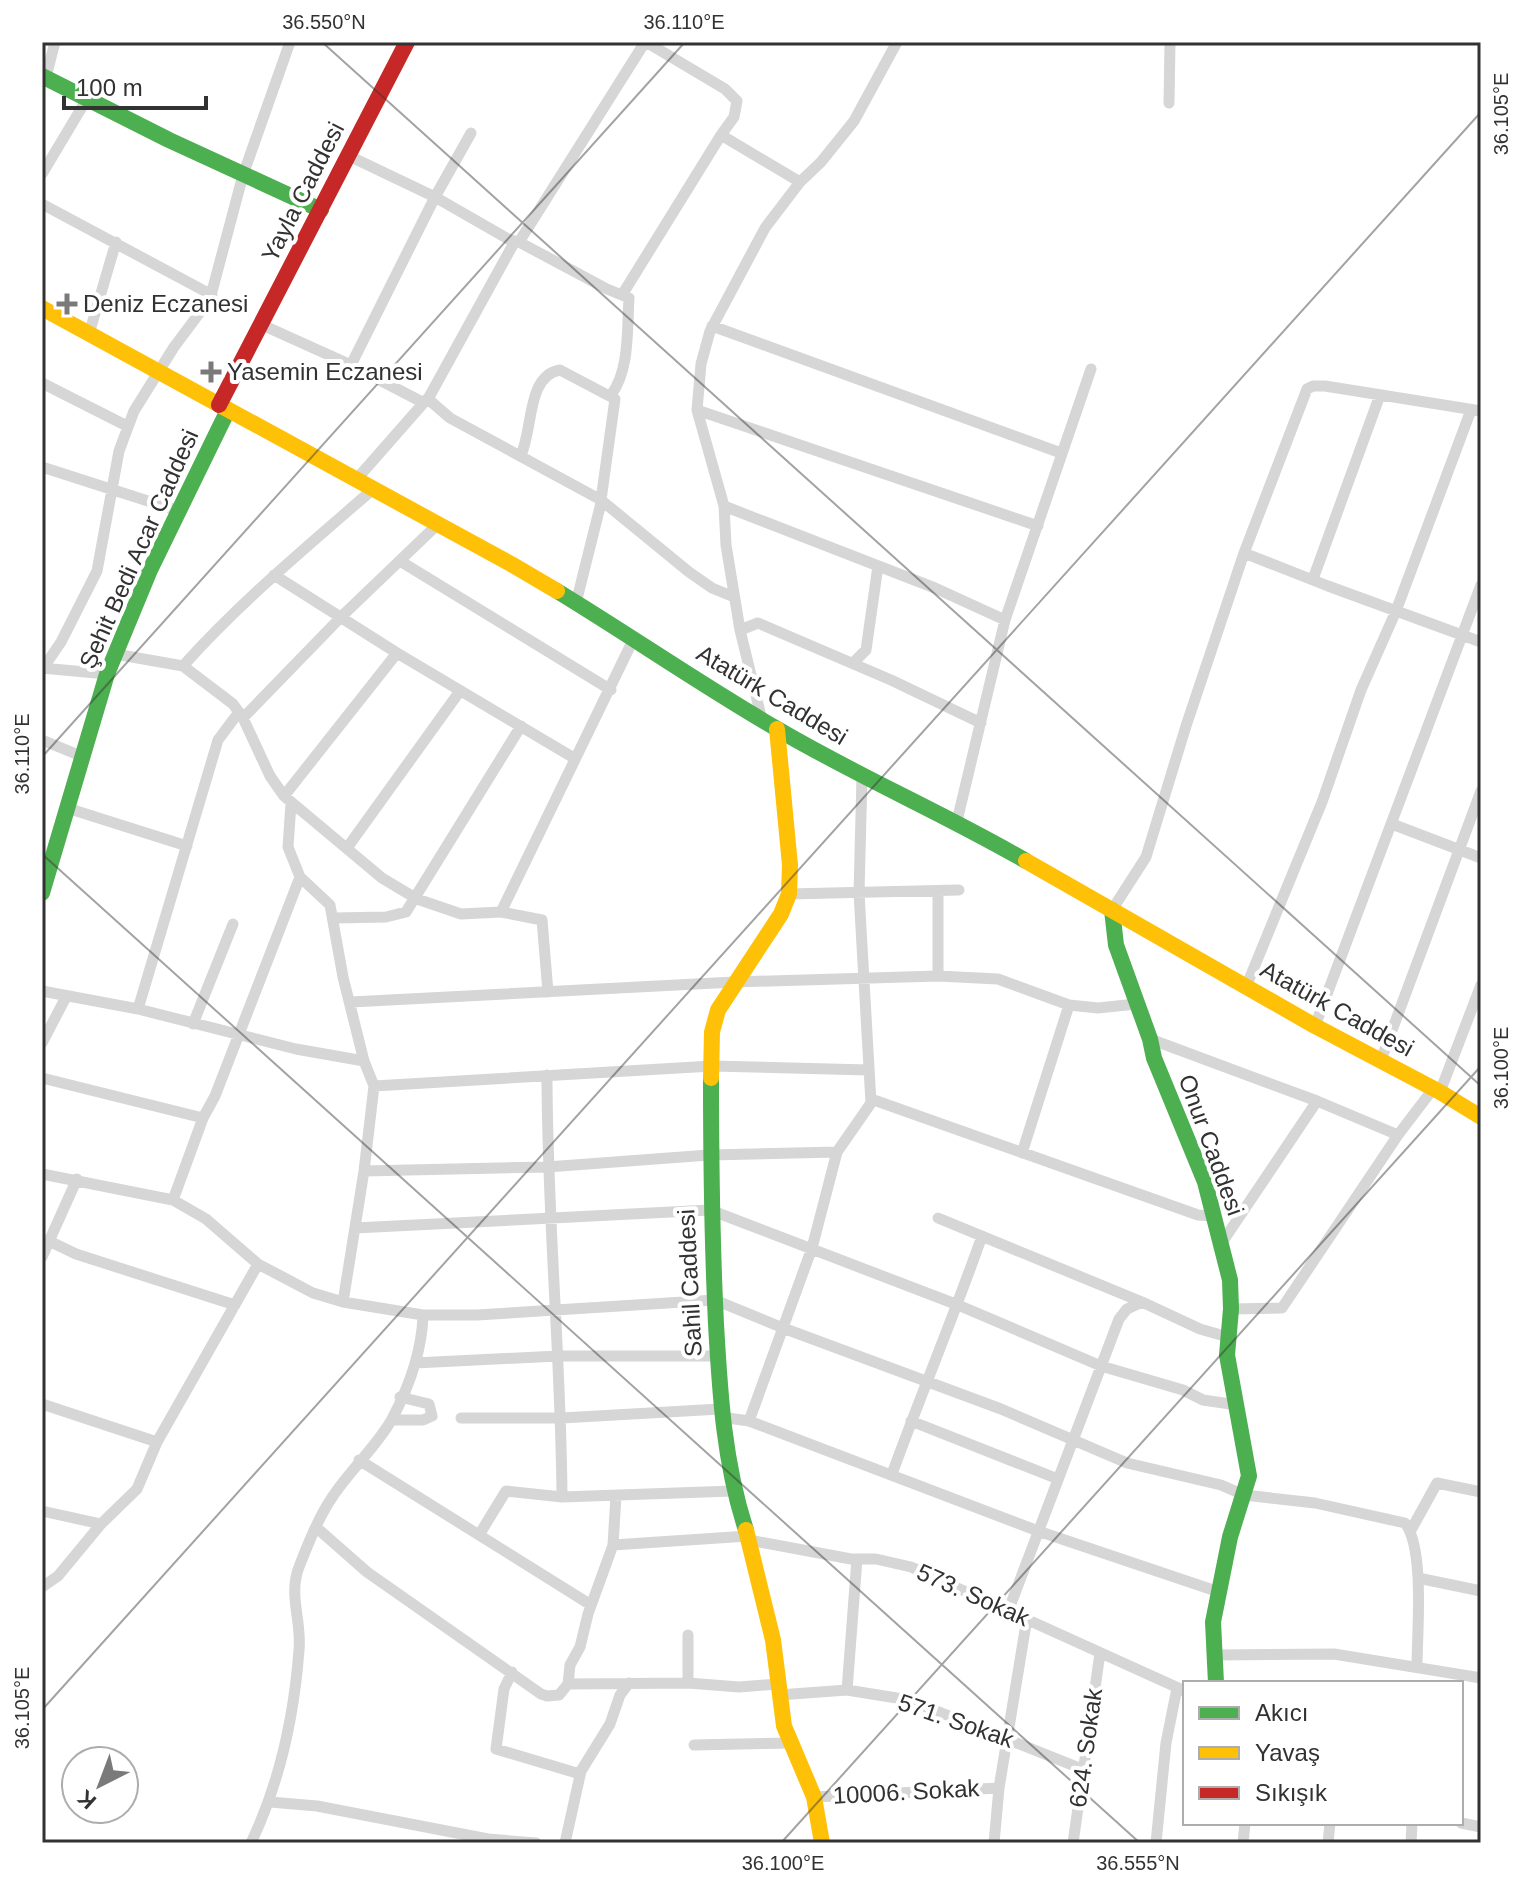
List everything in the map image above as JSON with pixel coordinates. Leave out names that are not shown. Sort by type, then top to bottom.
[{"type":"street","points":[[55,42],[44,77],[169,140],[321,210]]},
{"type":"street","points":[[42,669],[61,642],[97,571],[119,451],[127,426],[174,347],[202,313],[212,295],[243,175],[290,42]]},
{"type":"street","name":"Yayla Caddesi","points":[[223,407],[260,324],[266,318],[407,42]]},
{"type":"street","points":[[355,481],[426,401],[517,241],[646,42],[725,89],[737,101],[734,117],[622,295]]},
{"type":"street","points":[[770,724],[740,630],[726,545],[724,506],[697,410],[701,364],[712,326],[765,228],[800,182],[821,162],[854,121],[897,42]]},
{"type":"street","points":[[1169,103],[1170,42]]},
{"type":"street","points":[[42,174],[88,97]]},
{"type":"street","points":[[351,365],[435,197],[471,133]]},
{"type":"street","points":[[721,135],[800,182]]},
{"type":"street","points":[[347,155],[629,298],[626,346],[620,377],[611,395]]},
{"type":"street","points":[[42,204],[212,295]]},
{"type":"street","points":[[89,334],[116,242]]},
{"type":"street","name":"Atatürk Caddesi","points":[[42,308],[438,524],[576,603],[770,724],[862,776],[957,821],[1315,1026],[1481,1117]]},
{"type":"street","points":[[260,324],[426,401],[450,418],[601,500],[689,572],[712,588],[734,597]]},
{"type":"street","points":[[712,326],[1061,453]]},
{"type":"street","points":[[957,821],[1005,620],[1091,369]]},
{"type":"street","points":[[521,455],[539,382],[548,373],[560,370],[611,395],[616,402],[601,500],[576,603]]},
{"type":"street","points":[[42,383],[127,426]]},
{"type":"street","points":[[1112,910],[1146,857],[1244,553],[1307,389],[1325,386],[1476,410],[1361,690],[1322,802],[1246,987]]},
{"type":"street","points":[[1313,579],[1380,395]]},
{"type":"street","name":"Şehit Bedi Acar Caddesi","points":[[42,893],[107,674],[223,407]]},
{"type":"street","points":[[697,410],[1038,526]]},
{"type":"street","points":[[42,467],[179,511]]},
{"type":"street","points":[[183,666],[274,575],[372,490]]},
{"type":"street","points":[[724,506],[1005,620]]},
{"type":"street","points":[[138,1009],[218,740],[438,524]]},
{"type":"street","points":[[1244,553],[1481,642]]},
{"type":"street","points":[[400,561],[611,690]]},
{"type":"street","points":[[853,663],[866,650],[878,566]]},
{"type":"street","points":[[274,575],[397,653],[574,758]]},
{"type":"street","points":[[1315,1026],[1481,585]]},
{"type":"street","points":[[740,630],[758,623],[981,723]]},
{"type":"street","points":[[501,912],[634,638]]},
{"type":"street","points":[[343,1302],[374,1086],[364,1061],[343,977],[335,918],[330,905],[300,877],[288,847],[288,799],[397,653]]},
{"type":"street","points":[[115,654],[183,666],[233,704],[270,776],[288,799],[382,878],[417,899],[461,914],[501,912],[542,920],[548,992]]},
{"type":"street","points":[[42,669],[107,674]]},
{"type":"street","points":[[347,848],[460,691]]},
{"type":"street","name":"Sahil Caddesi","points":[[770,724],[790,865],[789,894],[781,914],[718,1010],[712,1032],[710,1210],[720,1413],[733,1491],[773,1640],[784,1726],[814,1797],[822,1843]]},
{"type":"street","points":[[335,918],[406,912],[417,899],[521,726]]},
{"type":"street","points":[[42,740],[81,756]]},
{"type":"street","points":[[749,1421],[812,1248],[837,1152],[871,1103],[859,893],[862,776]]},
{"type":"street","points":[[1381,1060],[1481,791]]},
{"type":"street","points":[[67,808],[187,846]]},
{"type":"street","points":[[1392,824],[1481,858]]},
{"type":"street","points":[[173,1200],[300,877]]},
{"type":"street","points":[[789,894],[959,890]]},
{"type":"street","points":[[938,891],[938,976]]},
{"type":"street","name":"Onur Caddesi","points":[[1112,910],[1116,945],[1172,1106],[1205,1182],[1230,1280],[1227,1355],[1249,1476],[1230,1537],[1213,1622],[1216,1681]]},
{"type":"street","points":[[193,1024],[233,924]]},
{"type":"street","points":[[351,1002],[734,982],[938,976],[998,979],[1069,1005],[1098,1008],[1136,1004]]},
{"type":"street","points":[[1231,1309],[1282,1308],[1398,1135],[1436,1091],[1481,985]]},
{"type":"street","points":[[42,991],[138,1009],[296,1049],[364,1061]]},
{"type":"street","points":[[42,1043],[66,997]]},
{"type":"street","points":[[1022,1153],[1069,1005]]},
{"type":"street","points":[[1150,1039],[1317,1101],[1398,1135]]},
{"type":"street","points":[[374,1086],[712,1066],[869,1070]]},
{"type":"street","points":[[547,1075],[547,1167],[558,1310],[562,1497]]},
{"type":"street","points":[[42,1078],[203,1118]]},
{"type":"street","points":[[871,1099],[1198,1215],[1212,1216]]},
{"type":"street","points":[[1221,1244],[1317,1101]]},
{"type":"street","points":[[364,1171],[547,1167],[709,1155],[837,1152]]},
{"type":"street","points":[[42,1174],[173,1200],[206,1219],[258,1264],[313,1293],[343,1302],[423,1315],[477,1315],[715,1300],[1074,1439],[1127,1463],[1221,1485],[1244,1495],[1315,1503],[1405,1523],[1411,1530],[1418,1578],[1417,1666]]},
{"type":"street","points":[[42,1257],[77,1179]]},
{"type":"street","points":[[355,1228],[710,1210],[958,1305],[1101,1366],[1183,1390],[1203,1400],[1237,1405]]},
{"type":"street","points":[[938,1218],[1200,1329],[1228,1337]]},
{"type":"street","points":[[892,1474],[982,1236]]},
{"type":"street","points":[[49,1241],[76,1254],[235,1305]]},
{"type":"street","points":[[42,1587],[58,1576],[101,1524],[137,1489],[157,1442],[258,1264]]},
{"type":"street","points":[[1009,1609],[1119,1319],[1127,1309],[1142,1302]]},
{"type":"street","points":[[251,1843],[270,1802],[283,1754],[300,1649],[293,1583],[331,1498],[392,1420],[415,1363],[422,1339],[423,1315]]},
{"type":"street","points":[[415,1363],[558,1356],[717,1356]]},
{"type":"street","points":[[392,1420],[423,1420],[432,1416],[429,1404],[400,1397]]},
{"type":"street","points":[[42,1404],[157,1442]]},
{"type":"street","points":[[461,1418],[720,1413],[892,1474],[1038,1531],[1219,1592]]},
{"type":"street","points":[[911,1421],[1058,1479]]},
{"type":"street","points":[[359,1460],[591,1605]]},
{"type":"street","points":[[1411,1530],[1437,1483],[1481,1492]]},
{"type":"street","points":[[479,1535],[506,1491],[562,1497],[733,1491]]},
{"type":"street","points":[[568,1684],[570,1665],[580,1647],[591,1605],[613,1545],[616,1496]]},
{"type":"street","points":[[42,1511],[101,1524]]},
{"type":"street","points":[[317,1528],[367,1572],[512,1672],[504,1689],[496,1749],[580,1774]]},
{"type":"street","name":"573. Sokak","points":[[613,1545],[748,1538],[911,1567],[1009,1609],[1181,1690]]},
{"type":"street","points":[[847,1690],[857,1559]]},
{"type":"street","points":[[1418,1578],[1481,1591]]},
{"type":"street","points":[[994,1843],[999,1788],[1027,1618]]},
{"type":"street","points":[[688,1635],[688,1683]]},
{"type":"street","name":"624. Sokak","points":[[1073,1843],[1100,1653]]},
{"type":"street","points":[[1213,1655],[1334,1654],[1481,1678]]},
{"type":"street","name":"571. Sokak","points":[[512,1672],[547,1696],[559,1695],[568,1684],[688,1683],[778,1690],[847,1690],[909,1700],[1082,1769]]},
{"type":"street","points":[[565,1843],[580,1774],[610,1724],[620,1695],[629,1683]]},
{"type":"street","points":[[1156,1843],[1166,1743],[1181,1690]]},
{"type":"street","points":[[694,1745],[791,1743]]},
{"type":"street","name":"10006. Sokak","points":[[814,1797],[999,1788]]},
{"type":"street","points":[[270,1802],[317,1806],[488,1839],[536,1843]]},
{"type":"traffic: fast","points":[[42,76],[169,140],[321,210]]},
{"type":"traffic: fast","points":[[42,893],[107,674],[150,570],[228,410]]},
{"type":"traffic: fast","points":[[557,591],[779,730],[1026,861]]},
{"type":"traffic: fast","points":[[1112,910],[1116,945],[1154,1058],[1205,1182],[1230,1280],[1227,1355],[1249,1476],[1230,1537],[1213,1622],[1216,1681]]},
{"type":"traffic: fast","points":[[711,1078],[719,1377],[728,1454],[746,1530]]},
{"type":"traffic: slow","points":[[42,308],[557,591]]},
{"type":"traffic: slow","points":[[711,1078],[712,1032],[718,1010],[781,914],[789,894],[790,865],[777,729]]},
{"type":"traffic: slow","points":[[1026,861],[1481,1117]]},
{"type":"traffic: slow","points":[[746,1530],[773,1640],[784,1726],[814,1797],[822,1843]]},
{"type":"traffic: jam","points":[[219,405],[407,42]]},
{"type":"place","name":"Deniz Eczanesi","points":[[67,304]]},
{"type":"place","name":"Yasemin Eczanesi","points":[[211,372]]}]
